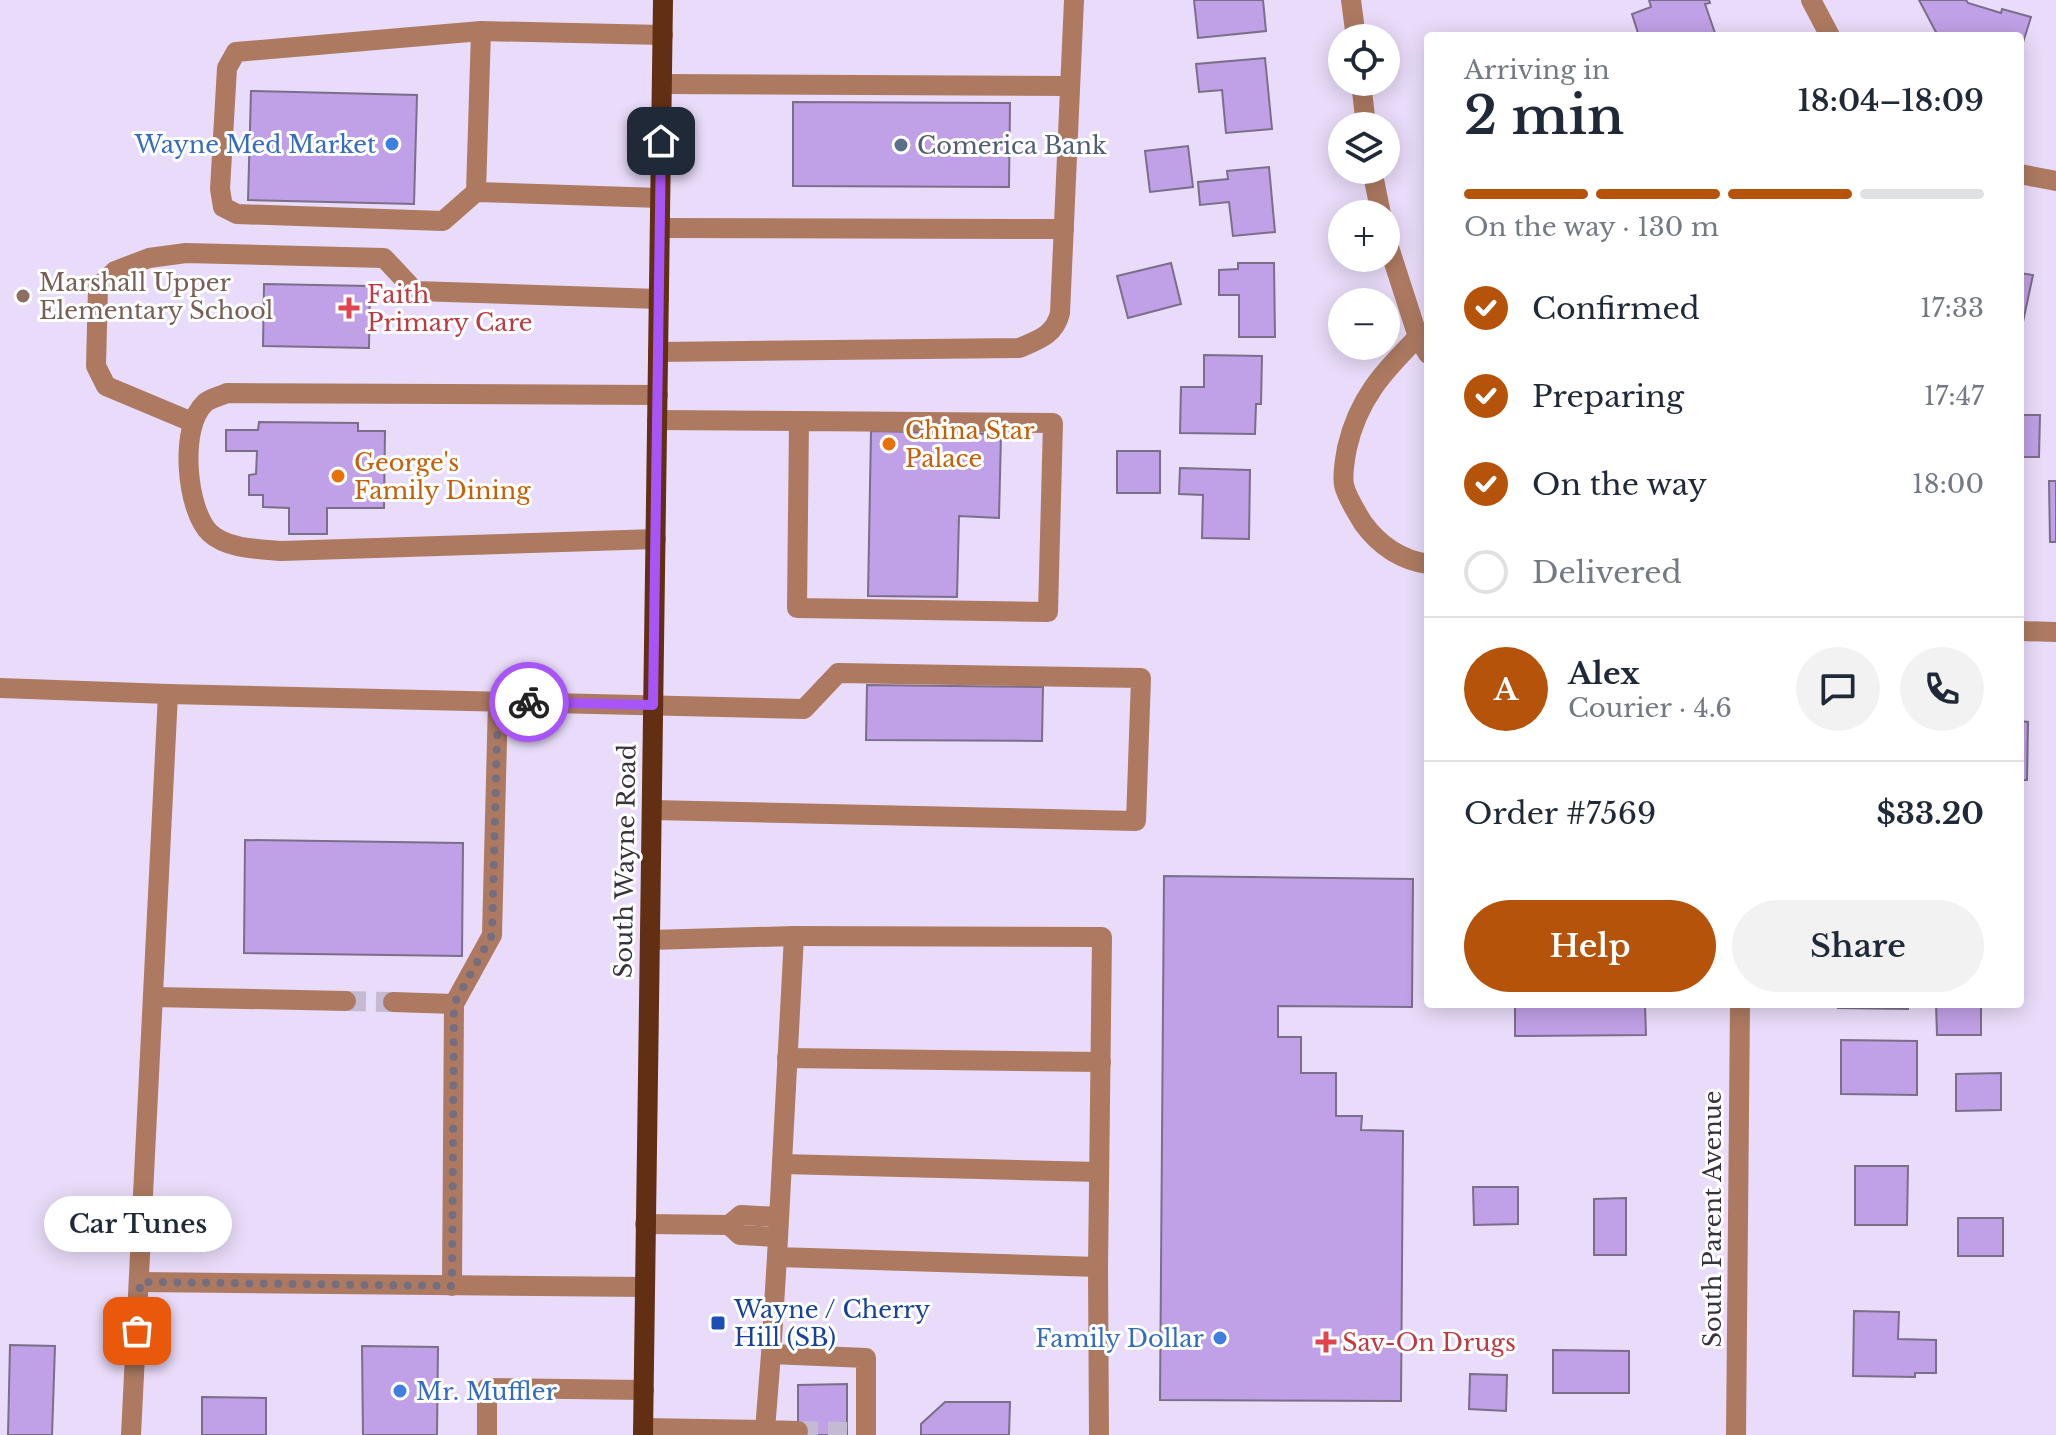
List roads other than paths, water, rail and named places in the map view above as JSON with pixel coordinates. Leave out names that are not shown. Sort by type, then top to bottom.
[{"type":"main road","name":"South Wayne Road","points":[[643,1431],[663,0]]},
{"type":"street","points":[[658,352],[1019,348],[1047,336],[1058,323],[1060,313],[1074,0]]},
{"type":"street","points":[[1351,0],[1354,24]]},
{"type":"street","points":[[1811,0],[1828,32]]},
{"type":"street","points":[[660,198],[476,192],[443,221],[237,214],[223,207],[220,189],[227,68],[236,52],[481,31],[663,35]]},
{"type":"street","points":[[476,192],[481,31]]},
{"type":"street","points":[[662,84],[1070,86]]},
{"type":"street","points":[[2024,175],[2056,181]]},
{"type":"street","points":[[660,228],[1064,229]]},
{"type":"street","points":[[192,422],[106,386],[96,366],[98,287],[115,271],[149,258],[186,253],[384,258],[415,291],[659,299]]},
{"type":"street","points":[[1398,272],[1423,346],[1384,371],[1354,420],[1345,457],[1344,483],[1354,509],[1375,539],[1410,561],[1424,563]]},
{"type":"street","points":[[656,539],[281,551],[241,548],[210,533],[197,510],[190,482],[192,422],[205,403],[227,393],[658,395]]},
{"type":"street","points":[[657,420],[799,421],[1053,423],[1048,612],[797,608],[799,421]]},
{"type":"street","points":[[2024,631],[2056,632]]},
{"type":"street","points":[[0,688],[804,709],[838,673],[1141,678],[1136,821],[653,810]]},
{"type":"street","points":[[131,1435],[168,694]]},
{"type":"street","points":[[452,1286],[454,1004],[492,935],[498,701]]},
{"type":"street","points":[[650,940],[794,936],[1102,937],[1099,1435]]},
{"type":"street","points":[[765,1433],[794,936]]},
{"type":"street","points":[[154,997],[346,1001]]},
{"type":"street","points":[[393,1002],[454,1004]]},
{"type":"street","name":"South Parent Avenue","points":[[1736,1435],[1740,1008]]},
{"type":"street","points":[[787,1058],[1101,1062]]},
{"type":"street","points":[[782,1164],[1099,1172]]},
{"type":"street","points":[[645,1224],[729,1225],[741,1215],[778,1237],[1098,1267]]},
{"type":"street","points":[[140,1282],[645,1287]]},
{"type":"street","points":[[771,1354],[866,1358],[859,1433]]},
{"type":"street","points":[[487,1435],[487,1388],[644,1390]]},
{"type":"street","points":[[643,1431],[798,1431]]},
{"type":"tunnel","points":[[346,1001],[393,1002]]},
{"type":"tunnel","points":[[798,1431],[847,1432]]},
{"type":"place","name":"Wayne Med Market","points":[[392,144]]},
{"type":"place","name":"Comerica Bank","points":[[901,145]]},
{"type":"place","name":"Marshall Upper Elementary School","points":[[23,296]]},
{"type":"place","name":"Faith Primary Care","points":[[349,308]]},
{"type":"place","name":"China Star Palace","points":[[889,444]]},
{"type":"place","name":"George's Family Dining","points":[[338,476]]},
{"type":"place","name":"Wayne / Cherry Hill (SB)","points":[[718,1323]]},
{"type":"place","name":"Car Tunes","points":[[137,1331]]},
{"type":"place","name":"Family Dollar","points":[[1220,1338]]},
{"type":"place","name":"Sav-On Drugs","points":[[1326,1342]]},
{"type":"place","name":"Mr. Muffler","points":[[400,1391]]}]
